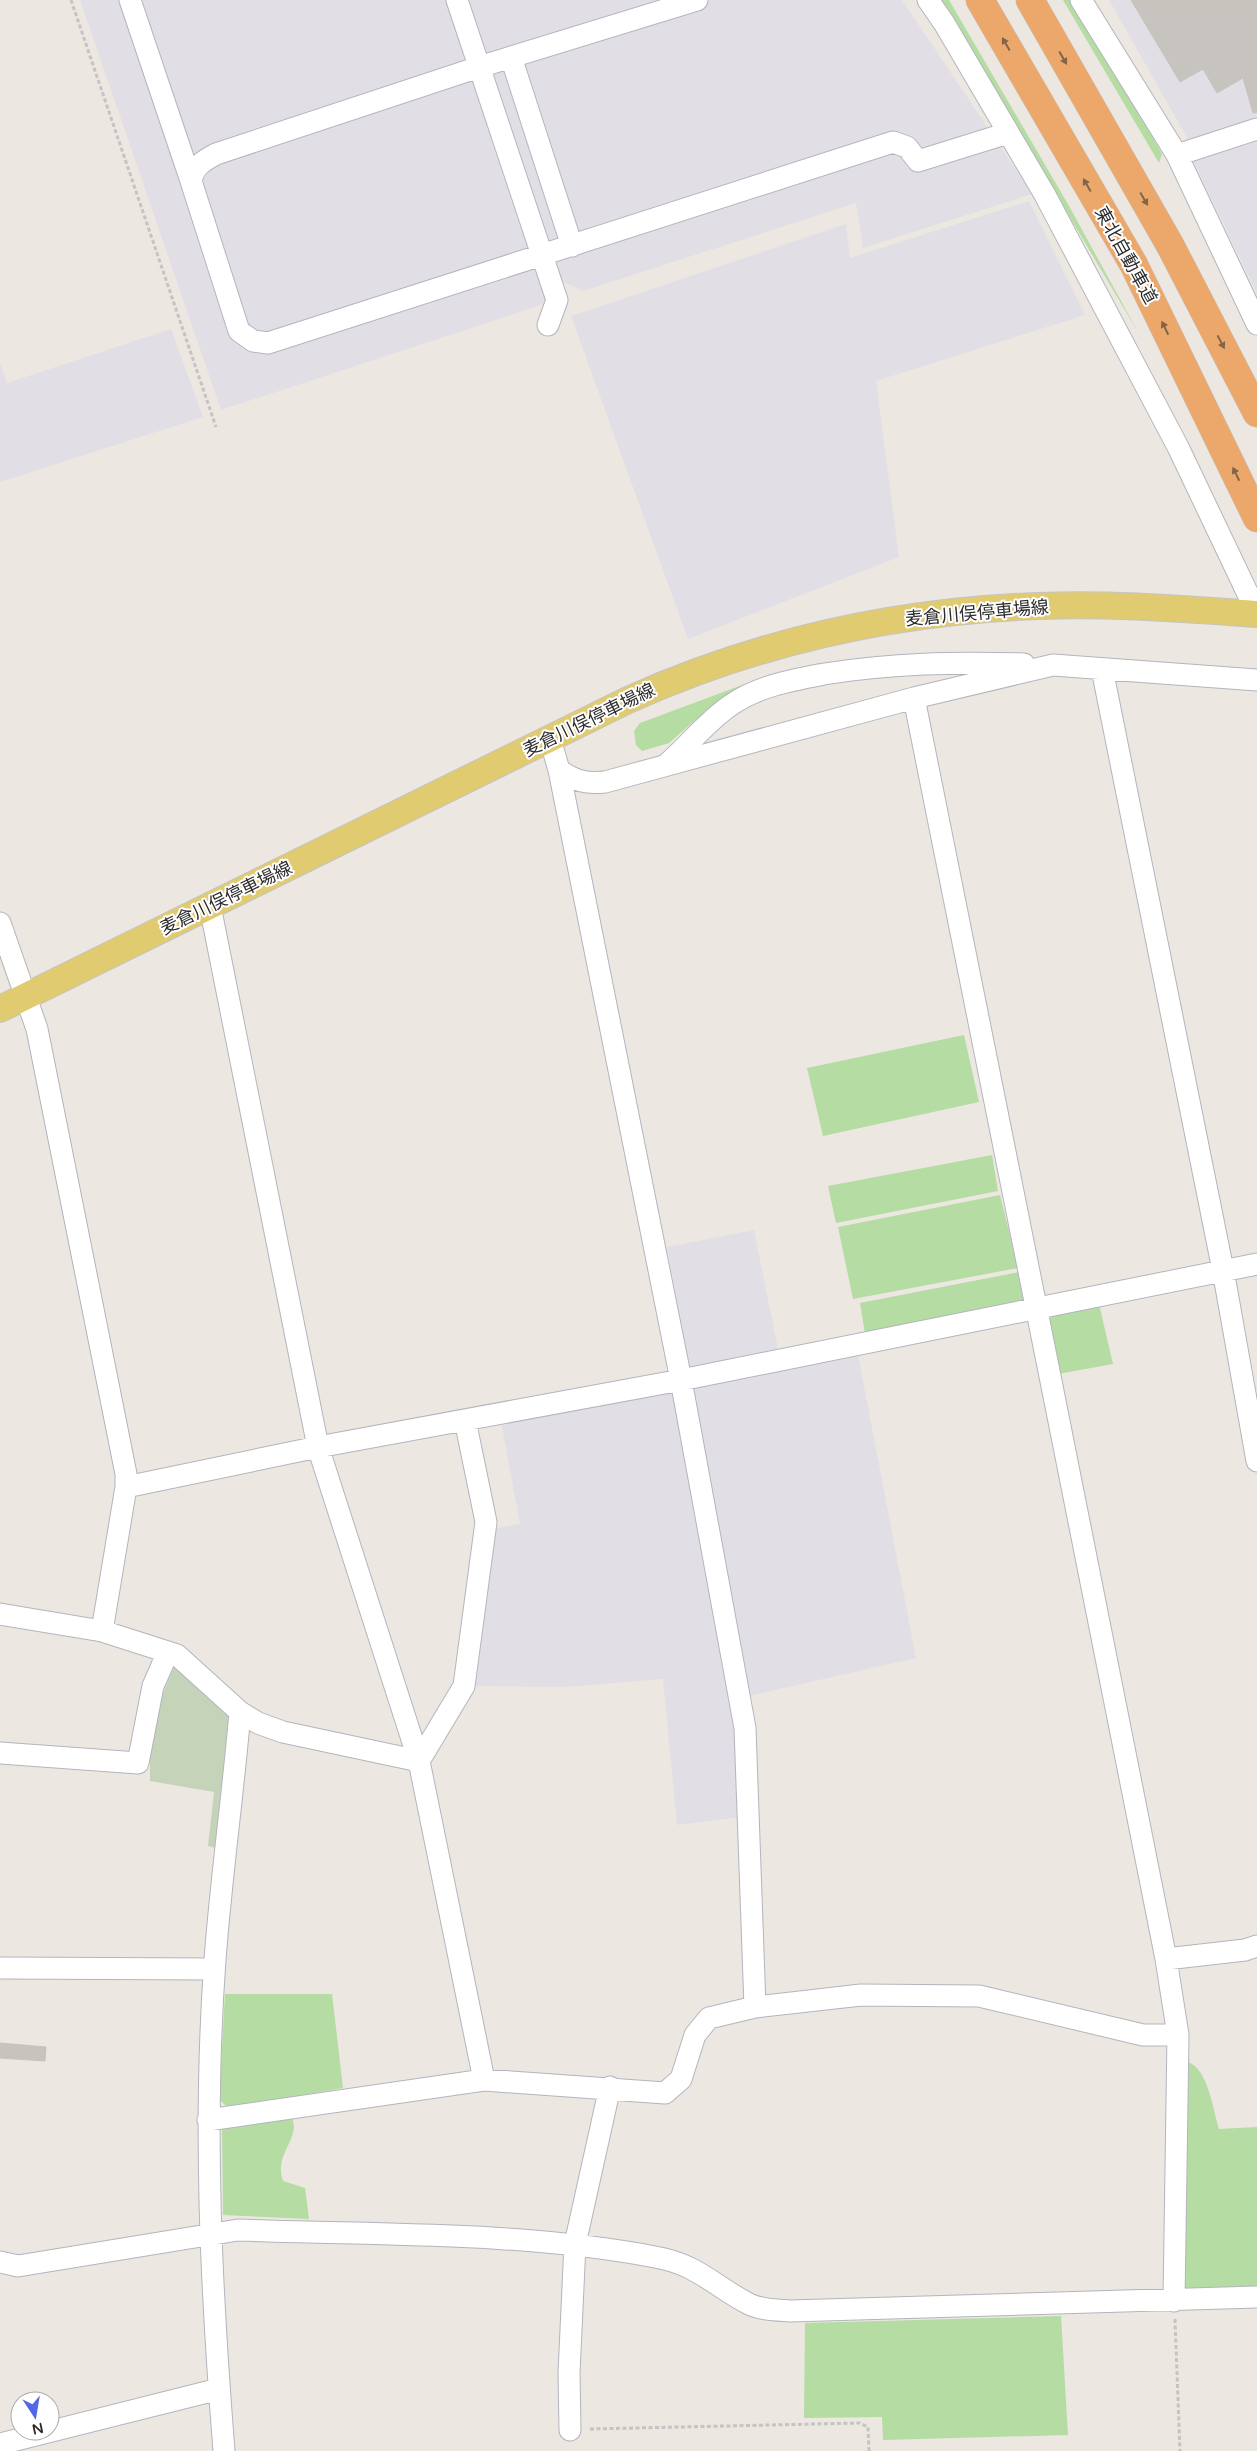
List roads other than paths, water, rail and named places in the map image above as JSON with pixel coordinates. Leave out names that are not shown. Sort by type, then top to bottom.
[{"type":"highway","name":"東北自動車道","points":[[980,0],[1134,266],[1257,518]]},
{"type":"highway","points":[[1030,0],[1170,245],[1257,413]]},
{"type":"main road","name":"麦倉川俣停車場線","points":[[0,1009],[26,998],[670,681],[735,658],[846,629],[945,612],[1039,606],[1257,614]]},
{"type":"street","points":[[130,0],[239,331],[253,342],[268,343],[893,142],[907,147],[918,161],[1008,132]]},
{"type":"street","points":[[457,0],[557,300],[548,325]]},
{"type":"street","points":[[191,181],[193,172],[203,161],[216,154],[479,67],[698,0]]},
{"type":"street","points":[[928,0],[1044,195],[1178,447],[1257,614]]},
{"type":"street","points":[[1081,0],[1177,155],[1257,324]]},
{"type":"street","points":[[512,57],[572,246]]},
{"type":"street","points":[[1177,155],[1257,128]]},
{"type":"street","points":[[665,766],[732,704],[758,690],[798,679],[873,666],[929,662],[1053,664],[1102,670],[1257,680]]},
{"type":"street","points":[[559,770],[575,780],[590,784],[605,782],[914,698],[1053,664]]},
{"type":"street","points":[[1102,670],[1224,1270],[1257,1461]]},
{"type":"street","points":[[914,698],[1035,1308],[1073,1483],[1166,1959],[1178,2035],[1174,2301]]},
{"type":"street","points":[[550,739],[559,770],[681,1380],[746,1728],[755,2007]]},
{"type":"street","points":[[210,906],[318,1447],[420,1761],[484,2080]]},
{"type":"street","points":[[0,924],[39,1039],[126,1474],[126,1487],[102,1631]]},
{"type":"street","points":[[126,1487],[318,1447],[681,1380],[1257,1264]]},
{"type":"street","points":[[420,1761],[464,1686],[486,1522],[465,1420]]},
{"type":"street","points":[[0,1614],[102,1631],[177,1655],[240,1712],[258,1723],[282,1732],[420,1761]]},
{"type":"street","points":[[0,1753],[138,1763],[153,1686],[168,1652]]},
{"type":"street","points":[[224,2451],[219,2389],[208,2120],[214,1969],[240,1712]]},
{"type":"street","points":[[1166,1959],[1245,1950],[1257,1946]]},
{"type":"street","points":[[0,1968],[214,1969]]},
{"type":"street","points":[[208,2120],[484,2080],[665,2093],[681,2080],[695,2035],[709,2018],[755,2007],[861,1995],[979,1996],[1143,2035],[1178,2035]]},
{"type":"street","points":[[570,2430],[569,2373],[575,2244],[610,2088]]},
{"type":"street","points":[[0,2262],[18,2266],[238,2230],[278,2231],[465,2237],[575,2244],[682,2263],[705,2274],[750,2304],[790,2311],[1174,2301],[1257,2297]]},
{"type":"street","points":[[0,2444],[219,2389]]}]
